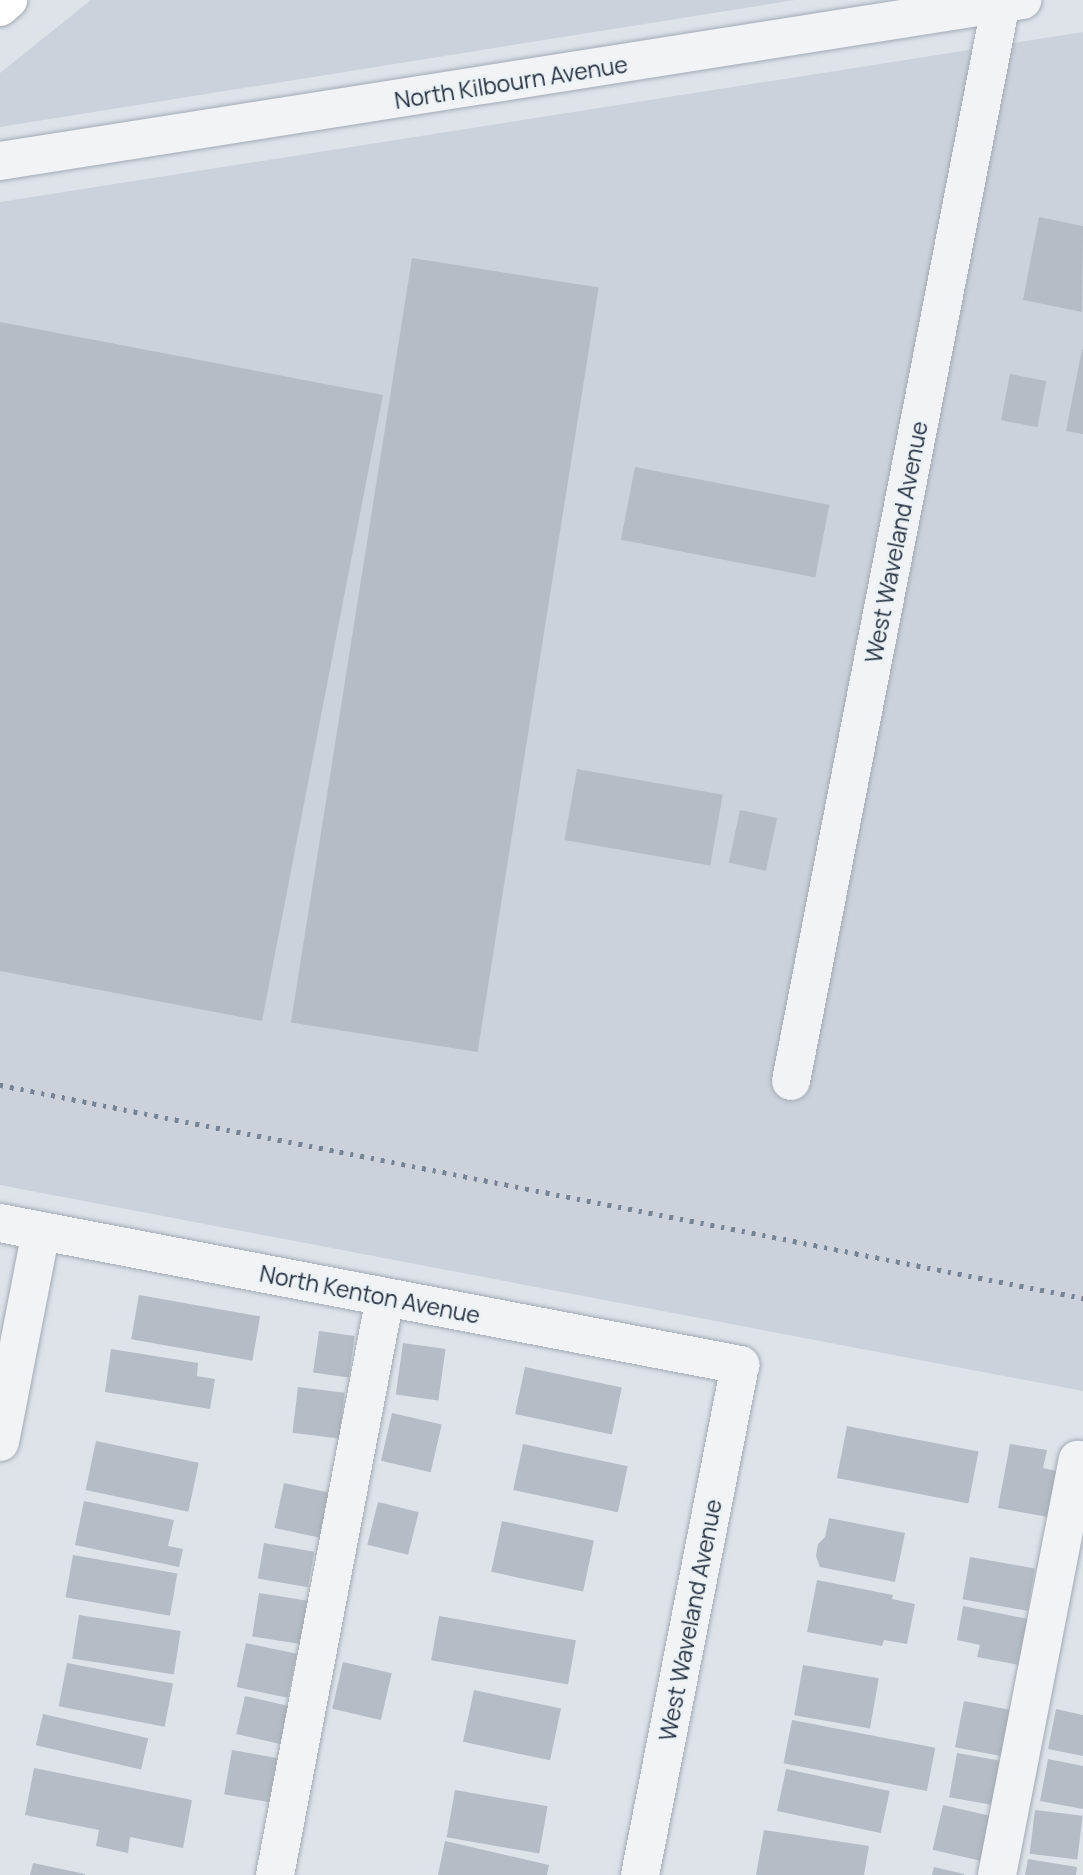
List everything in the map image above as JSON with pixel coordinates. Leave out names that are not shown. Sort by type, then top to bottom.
[{"type":"main road","points":[[0,7],[8,0]]},
{"type":"street","name":"North Kilbourn Avenue","points":[[0,161],[1011,2]]},
{"type":"street","name":"West Waveland Avenue","points":[[791,1081],[1011,2]]},
{"type":"street","name":"North Kenton Avenue","points":[[0,1223],[740,1365]]},
{"type":"street","points":[[0,1442],[41,1231]]},
{"type":"street","points":[[275,1875],[385,1297]]},
{"type":"street","name":"West Waveland Avenue","points":[[640,1875],[740,1365]]},
{"type":"street","points":[[997,1875],[1078,1460],[1083,1462]]},
{"type":"shaded area","points":[[91,0],[795,0],[0,127],[0,73]]},
{"type":"shaded area","points":[[1083,32],[1083,1391],[0,1185],[0,202]]},
{"type":"building","points":[[1039,217],[1083,226],[1082,312],[1023,300]]},
{"type":"building","points":[[412,258],[599,288],[478,1052],[291,1022]]},
{"type":"building","points":[[0,322],[383,395],[262,1021],[0,971]]},
{"type":"building","points":[[1083,349],[1083,434],[1066,431]]},
{"type":"building","points":[[1010,374],[1046,381],[1037,427],[1001,420]]},
{"type":"building","points":[[635,467],[829,505],[815,577],[621,540]]},
{"type":"building","points":[[577,769],[723,795],[710,866],[564,840]]},
{"type":"building","points":[[740,810],[777,818],[766,871],[729,863]]},
{"type":"building","points":[[139,1295],[260,1316],[252,1361],[131,1339]]},
{"type":"building","points":[[319,1331],[355,1336],[349,1378],[313,1373]]},
{"type":"building","points":[[403,1343],[446,1349],[438,1400],[396,1394]]},
{"type":"building","points":[[111,1349],[198,1363],[197,1376],[215,1379],[210,1409],[105,1392]]},
{"type":"building","points":[[525,1367],[622,1388],[612,1435],[515,1414]]},
{"type":"building","points":[[298,1387],[345,1393],[339,1438],[292,1433]]},
{"type":"building","points":[[392,1413],[442,1424],[431,1472],[381,1461]]},
{"type":"building","points":[[847,1426],[979,1452],[968,1504],[837,1478]]},
{"type":"building","points":[[96,1441],[199,1463],[188,1512],[86,1490]]},
{"type":"building","points":[[523,1444],[628,1466],[618,1512],[513,1490]]},
{"type":"building","points":[[1010,1444],[1047,1450],[1043,1468],[1056,1471],[1048,1517],[998,1508]]},
{"type":"building","points":[[284,1483],[331,1493],[321,1538],[274,1528]]},
{"type":"building","points":[[84,1501],[174,1520],[168,1546],[183,1549],[179,1567],[75,1545]]},
{"type":"building","points":[[378,1502],[419,1512],[408,1555],[367,1545]]},
{"type":"building","points":[[829,1518],[905,1533],[895,1582],[820,1567],[816,1556],[818,1544],[825,1537]]},
{"type":"building","points":[[502,1521],[594,1541],[583,1591],[491,1572]]},
{"type":"building","points":[[264,1543],[314,1552],[308,1587],[258,1578]]},
{"type":"building","points":[[73,1555],[177,1573],[170,1616],[66,1597]]},
{"type":"building","points":[[970,1557],[1035,1568],[1028,1611],[963,1599]]},
{"type":"building","points":[[817,1580],[893,1595],[892,1599],[915,1604],[907,1644],[884,1640],[882,1646],[807,1632]]},
{"type":"building","points":[[259,1593],[307,1601],[301,1644],[252,1636]]},
{"type":"building","points":[[963,1606],[1028,1619],[1019,1665],[977,1657],[980,1645],[957,1640]]},
{"type":"building","points":[[79,1615],[181,1631],[174,1675],[72,1658]]},
{"type":"building","points":[[439,1616],[576,1640],[568,1684],[431,1660]]},
{"type":"building","points":[[246,1643],[297,1654],[288,1698],[237,1687]]},
{"type":"building","points":[[343,1662],[392,1673],[381,1720],[332,1709]]},
{"type":"building","points":[[67,1663],[173,1684],[165,1727],[59,1706]]},
{"type":"building","points":[[803,1665],[879,1678],[870,1729],[794,1715]]},
{"type":"building","points":[[474,1690],[561,1709],[550,1760],[463,1742]]},
{"type":"building","points":[[245,1696],[290,1706],[281,1744],[236,1734]]},
{"type":"building","points":[[964,1701],[1012,1710],[1003,1756],[955,1747]]},
{"type":"building","points":[[1056,1709],[1083,1715],[1083,1756],[1048,1749]]},
{"type":"building","points":[[43,1714],[148,1738],[141,1769],[36,1745]]},
{"type":"building","points":[[792,1720],[935,1748],[927,1791],[784,1763]]},
{"type":"building","points":[[232,1750],[277,1758],[269,1802],[224,1794]]},
{"type":"building","points":[[957,1753],[1006,1762],[998,1806],[949,1797]]},
{"type":"building","points":[[1048,1759],[1083,1766],[1083,1809],[1040,1801]]},
{"type":"building","points":[[34,1768],[192,1800],[183,1848],[130,1837],[128,1853],[96,1846],[99,1830],[25,1815]]},
{"type":"building","points":[[786,1769],[890,1791],[881,1833],[777,1811]]},
{"type":"building","points":[[455,1790],[548,1806],[539,1854],[447,1837]]},
{"type":"building","points":[[943,1805],[993,1816],[982,1861],[933,1850]]},
{"type":"building","points":[[1035,1810],[1083,1816],[1077,1860],[1030,1854]]},
{"type":"building","points":[[764,1830],[869,1846],[864,1875],[756,1875]]},
{"type":"building","points":[[445,1841],[549,1865],[547,1875],[438,1875]]},
{"type":"building","points":[[1028,1859],[1077,1867],[1076,1875],[1025,1875]]},
{"type":"building","points":[[33,1863],[85,1874],[85,1875],[30,1875]]},
{"type":"building","points":[[934,1867],[964,1874],[964,1875],[932,1875]]},
{"type":"railway","points":[[0,1085],[1083,1298]]}]
